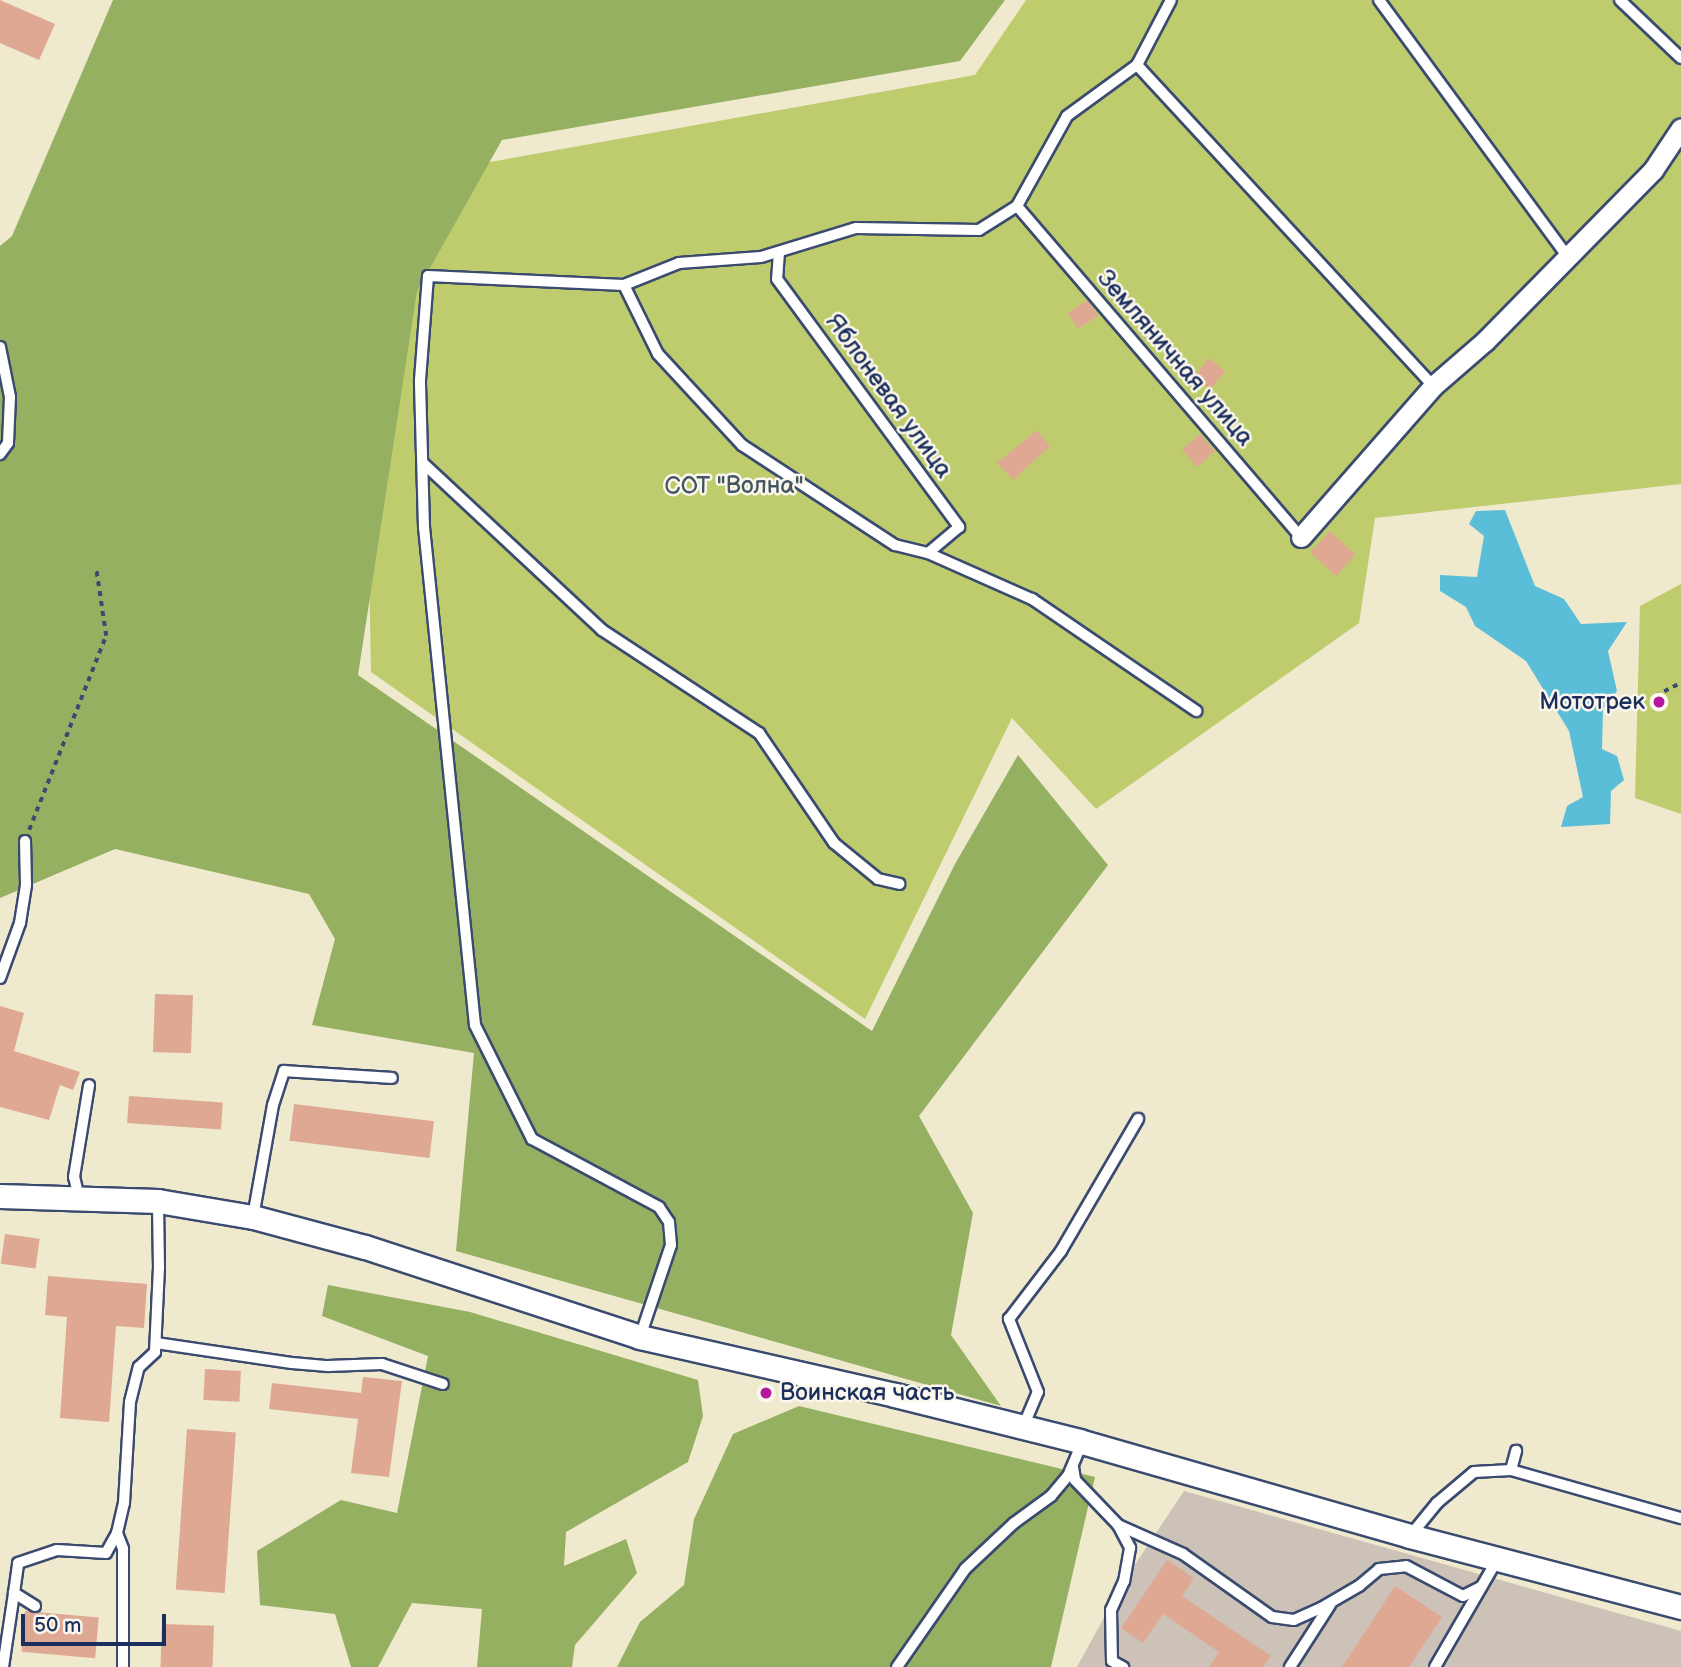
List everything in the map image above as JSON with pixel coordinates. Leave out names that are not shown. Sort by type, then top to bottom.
[{"type":"street","points":[[1301,537],[1433,386],[1485,341],[1653,170],[1681,128]]},
{"type":"street","points":[[0,1196],[158,1201],[253,1217],[365,1247],[639,1338],[1079,1441],[1410,1536],[1499,1557],[1681,1607]]},
{"type":"lane","points":[[639,1338],[671,1245],[669,1222],[659,1207],[532,1139],[475,1026],[424,527],[421,380],[428,276],[624,285],[679,263],[761,257],[856,228],[979,230],[1017,206],[1067,116],[1137,65],[1171,0]]},
{"type":"lane","points":[[1379,0],[1567,256]]},
{"type":"lane","points":[[1620,0],[1681,58]]},
{"type":"lane","points":[[1137,65],[1433,386]]},
{"type":"lane","name":"Земляничная улица","points":[[1017,206],[1301,537]]},
{"type":"lane","name":"Яблоневая улица","points":[[779,252],[777,279],[959,527],[928,553]]},
{"type":"lane","points":[[624,285],[658,354],[742,445],[895,545],[928,553],[1032,599],[1196,711]]},
{"type":"lane","points":[[0,347],[10,397],[8,443],[0,454]]},
{"type":"lane","points":[[423,463],[602,630],[759,733],[834,842],[878,879],[898,884]]},
{"type":"lane","points":[[0,978],[20,923],[26,884],[25,841]]},
{"type":"lane","points":[[253,1217],[273,1105],[284,1071],[391,1078]]},
{"type":"lane","points":[[79,1198],[74,1177],[89,1085]]},
{"type":"lane","points":[[1023,1427],[1038,1392],[1009,1319],[1061,1251],[1138,1119]]},
{"type":"lane","points":[[3,1667],[18,1563],[57,1550],[106,1553],[117,1534],[124,1503],[130,1402],[139,1367],[155,1353],[159,1268],[158,1201]]},
{"type":"lane","points":[[156,1343],[292,1363],[328,1366],[356,1362],[382,1364],[443,1384]]},
{"type":"lane","points":[[897,1667],[965,1569],[1014,1522],[1051,1496],[1073,1465],[1079,1441]]},
{"type":"lane","points":[[1511,1470],[1516,1451]]},
{"type":"lane","points":[[1073,1465],[1075,1480],[1118,1525],[1130,1548],[1124,1581],[1111,1610],[1112,1661],[1123,1667]]},
{"type":"lane","points":[[1410,1536],[1437,1503],[1474,1472],[1511,1470],[1681,1518]]},
{"type":"lane","points":[[1118,1525],[1183,1553],[1272,1617],[1294,1620],[1333,1602],[1379,1569],[1406,1566],[1462,1596],[1481,1587]]},
{"type":"lane","points":[[117,1534],[123,1549],[123,1667]]},
{"type":"lane","points":[[1435,1667],[1499,1557]]},
{"type":"lane","points":[[14,1593],[35,1606]]},
{"type":"lane","points":[[1290,1667],[1333,1602]]},
{"type":"path","points":[[25,841],[106,636],[96,569]]},
{"type":"path","points":[[1655,696],[1681,683]]},
{"type":"shaded area","points":[[1184,1491],[1681,1631],[1681,1667],[1077,1667],[1124,1581]]},
{"type":"green space","points":[[113,0],[1005,0],[960,61],[502,140],[417,291],[358,675],[872,1031],[955,864],[1018,755],[1108,865],[919,1116],[973,1213],[951,1335],[1001,1406],[456,1251],[474,1053],[312,1025],[335,939],[309,894],[115,849],[0,898],[0,246],[12,236]]},
{"type":"green space","name":"СОТ \"Волна\"","points":[[1026,0],[1681,0],[1681,484],[1375,518],[1359,623],[1096,809],[1012,718],[865,1019],[371,672],[362,185],[975,75]]},
{"type":"green space","name":"Мототрек","points":[[1681,584],[1681,814],[1635,798],[1640,606]]},
{"type":"green space","points":[[328,1285],[470,1312],[698,1380],[703,1416],[688,1462],[566,1532],[564,1566],[626,1539],[637,1573],[575,1645],[572,1667],[477,1667],[482,1609],[412,1603],[378,1667],[351,1667],[335,1614],[260,1605],[257,1551],[341,1500],[397,1513],[428,1356],[322,1316]]},
{"type":"green space","points":[[799,1406],[1095,1477],[1051,1667],[617,1667],[640,1622],[684,1585],[694,1519],[733,1434]]},
{"type":"water","points":[[1505,510],[1535,586],[1564,599],[1581,624],[1627,622],[1608,651],[1617,691],[1603,709],[1602,749],[1617,756],[1624,780],[1611,791],[1610,824],[1561,827],[1567,806],[1583,797],[1569,731],[1526,661],[1475,626],[1466,607],[1440,591],[1440,575],[1477,577],[1484,536],[1469,524],[1476,511]]},
{"type":"building","points":[[0,0],[55,24],[39,60],[0,43]]},
{"type":"building","points":[[1088,300],[1098,316],[1078,329],[1068,313]]},
{"type":"building","points":[[1209,358],[1225,371],[1210,390],[1194,377]]},
{"type":"building","points":[[1037,430],[1050,446],[1013,480],[997,463]]},
{"type":"building","points":[[1200,434],[1215,451],[1197,467],[1182,450]]},
{"type":"building","points":[[1330,531],[1356,555],[1336,576],[1310,552]]},
{"type":"building","points":[[155,994],[193,995],[191,1053],[153,1052]]},
{"type":"building","points":[[0,1006],[24,1013],[14,1051],[80,1072],[73,1090],[60,1085],[49,1120],[0,1107]]},
{"type":"building","points":[[129,1096],[223,1103],[221,1129],[127,1123]]},
{"type":"building","points":[[294,1104],[434,1121],[429,1158],[289,1141]]},
{"type":"building","points":[[5,1234],[40,1239],[35,1269],[1,1264]]},
{"type":"building","points":[[48,1276],[147,1284],[144,1328],[116,1326],[109,1422],[60,1418],[67,1317],[45,1315]]},
{"type":"building","points":[[205,1369],[241,1371],[239,1402],[203,1400]]},
{"type":"building","points":[[363,1377],[402,1381],[389,1477],[351,1473],[358,1419],[269,1409],[272,1383],[361,1393]]},
{"type":"building","points":[[187,1429],[236,1432],[225,1593],[176,1590]]},
{"type":"building","points":[[1167,1560],[1194,1578],[1182,1596],[1271,1656],[1263,1667],[1209,1667],[1219,1652],[1163,1614],[1143,1643],[1121,1628]]},
{"type":"building","points":[[1395,1586],[1442,1617],[1409,1667],[1342,1667]]},
{"type":"building","points":[[25,1611],[99,1617],[95,1658],[21,1652]]},
{"type":"building","points":[[162,1624],[214,1626],[213,1667],[160,1667]]},
{"type":"place","name":"Мототрек","points":[[1659,702]]},
{"type":"place","name":"Воинская часть","points":[[766,1393]]}]
